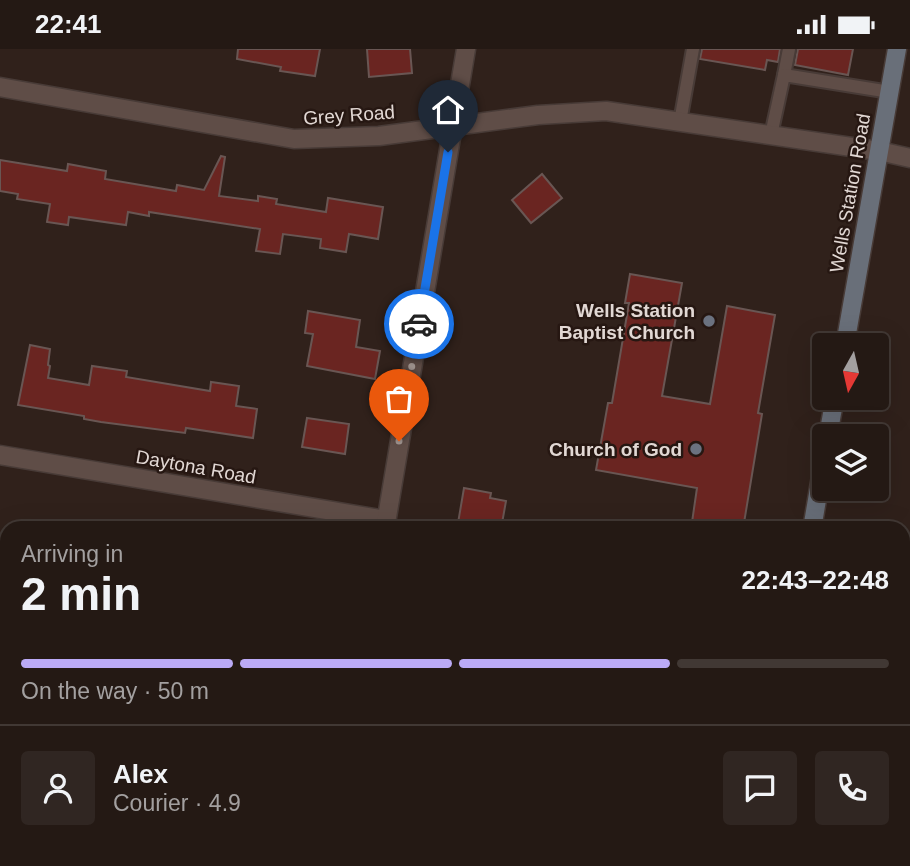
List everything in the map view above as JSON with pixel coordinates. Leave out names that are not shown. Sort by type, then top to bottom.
[{"type":"street","points":[[386,521],[466,49]]},
{"type":"street","name":"Wells Station Road","points":[[847,333],[897,49]]},
{"type":"street","name":"Grey Road","points":[[0,87],[294,139],[379,135],[538,115],[606,111],[879,151],[910,158]]},
{"type":"street","name":"Daytona Road","points":[[0,455],[368,521]]},
{"type":"street","points":[[813,521],[817,501]]},
{"type":"lane","points":[[680,122],[693,49]]},
{"type":"lane","points":[[771,135],[789,49]]},
{"type":"lane","points":[[784,75],[890,92]]},
{"type":"building","points":[[238,49],[320,49],[315,76],[280,71],[281,67],[237,59]]},
{"type":"building","points":[[367,49],[410,49],[412,73],[369,77]]},
{"type":"building","points":[[702,49],[780,49],[778,62],[767,60],[765,70],[700,59]]},
{"type":"building","points":[[798,49],[853,49],[848,75],[795,65]]},
{"type":"building","points":[[221,156],[225,157],[219,196],[258,201],[258,196],[277,199],[276,204],[326,212],[328,198],[383,207],[378,239],[349,234],[346,252],[320,248],[321,239],[283,234],[280,254],[256,251],[260,229],[149,212],[149,216],[128,212],[126,225],[69,217],[68,225],[47,222],[50,204],[17,199],[18,194],[0,191],[0,160],[67,171],[68,164],[106,171],[105,179],[176,191],[177,185],[204,190]]},
{"type":"building","points":[[542,174],[562,198],[531,223],[512,200]]},
{"type":"building","points":[[630,274],[682,283],[662,396],[710,404],[727,306],[775,315],[758,413],[762,414],[744,521],[692,521],[697,488],[596,470],[608,403],[612,403],[629,303],[625,303]]},
{"type":"building","points":[[308,311],[360,320],[356,347],[380,351],[375,379],[307,366],[313,334],[305,333]]},
{"type":"building","points":[[30,345],[50,349],[48,378],[89,385],[92,366],[127,371],[126,377],[210,391],[211,382],[239,386],[236,406],[257,409],[253,438],[186,428],[185,433],[101,422],[84,419],[84,416],[18,405]]},
{"type":"building","points":[[307,418],[349,424],[345,454],[302,447]]},
{"type":"building","points":[[464,488],[491,493],[490,498],[506,501],[502,521],[458,521]]},
{"type":"way so far","points":[[399,441],[419,324]]},
{"type":"place","name":"Wells Station Baptist Church","points":[[709,321]]},
{"type":"place","name":"Church of God","points":[[696,449]]},
{"type":"route","points":[[419,324],[448,152]]}]
